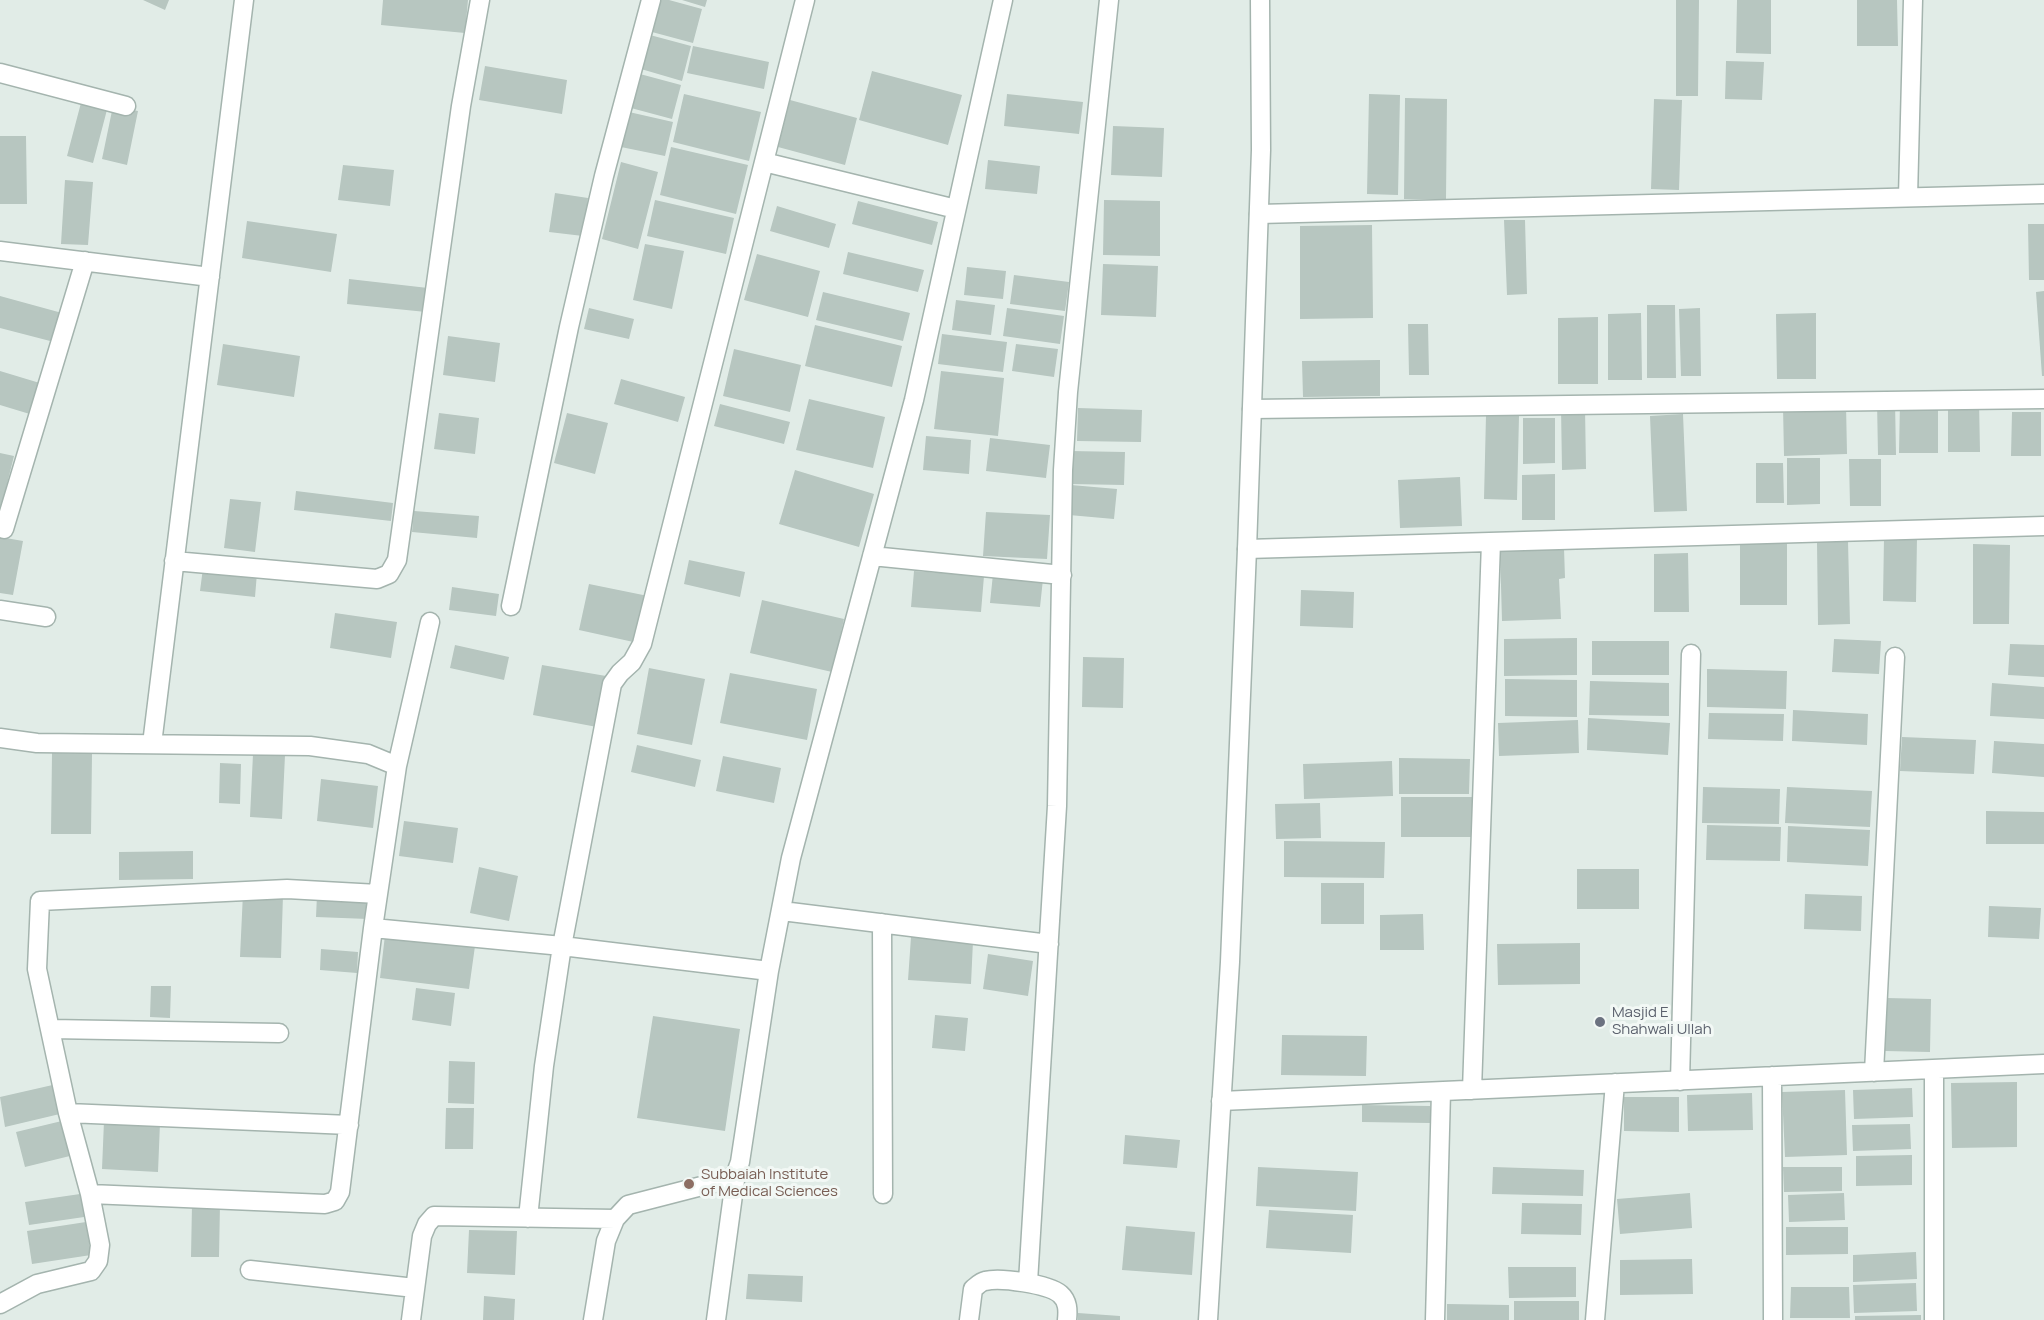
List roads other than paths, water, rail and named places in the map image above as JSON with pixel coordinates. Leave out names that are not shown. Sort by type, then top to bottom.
[{"type":"street","points":[[152,744],[244,0]]},
{"type":"street","points":[[174,561],[377,579],[388,574],[397,560],[461,106],[480,0]]},
{"type":"street","points":[[511,606],[598,199],[651,0]]},
{"type":"street","points":[[528,1218],[544,1066],[562,946],[612,684],[632,662],[642,644],[805,0]]},
{"type":"street","points":[[716,1320],[736,1173],[740,1162],[769,971],[791,858],[914,400],[1003,0]]},
{"type":"street","points":[[1028,1282],[1057,806],[1064,470],[1068,392],[1109,0]]},
{"type":"street","points":[[1208,1320],[1230,962],[1247,549],[1261,150],[1260,0]]},
{"type":"street","points":[[1908,197],[1913,0]]},
{"type":"street","points":[[0,73],[126,106]]},
{"type":"street","points":[[764,162],[956,209]]},
{"type":"street","points":[[1259,214],[2044,194]]},
{"type":"street","points":[[0,251],[210,277]]},
{"type":"street","points":[[4,529],[85,261]]},
{"type":"street","points":[[1252,409],[2044,399]]},
{"type":"street","points":[[1247,549],[2044,526]]},
{"type":"street","points":[[1472,1090],[1491,542]]},
{"type":"street","points":[[872,556],[1062,574]]},
{"type":"street","points":[[0,610],[46,617]]},
{"type":"street","points":[[90,1194],[325,1204],[335,1201],[340,1192],[373,928],[397,766],[430,622]]},
{"type":"street","points":[[1680,1081],[1691,654]]},
{"type":"street","points":[[1874,1072],[1895,657]]},
{"type":"street","points":[[0,738],[37,743],[310,746],[368,754],[397,766]]},
{"type":"street","points":[[0,1304],[37,1284],[91,1271],[98,1261],[100,1245],[37,969],[40,901],[287,889],[378,894]]},
{"type":"street","points":[[782,911],[1049,944]]},
{"type":"street","points":[[882,923],[883,1194]]},
{"type":"street","points":[[373,928],[562,946],[769,971]]},
{"type":"street","points":[[51,1029],[279,1033]]},
{"type":"street","points":[[1221,1101],[2044,1064]]},
{"type":"street","points":[[1934,1069],[1934,1320]]},
{"type":"street","points":[[1772,1076],[1773,1320]]},
{"type":"street","points":[[1594,1320],[1615,1083]]},
{"type":"street","points":[[1435,1320],[1442,1092]]},
{"type":"street","points":[[69,1113],[349,1125]]},
{"type":"street","points":[[593,1320],[606,1240],[615,1219],[628,1205],[729,1179],[736,1173]]},
{"type":"street","points":[[411,1320],[422,1236],[427,1224],[434,1216],[615,1219]]},
{"type":"street","points":[[250,1270],[415,1288]]},
{"type":"street","points":[[969,1320],[973,1289],[982,1281],[1028,1282],[1058,1292],[1065,1299],[1069,1310],[1067,1320]]},
{"type":"place","name":"Masjid E Shahwali Ullah","points":[[1600,1022]]},
{"type":"place","name":"Subbaiah Institute of Medical Sciences","points":[[689,1184]]}]
